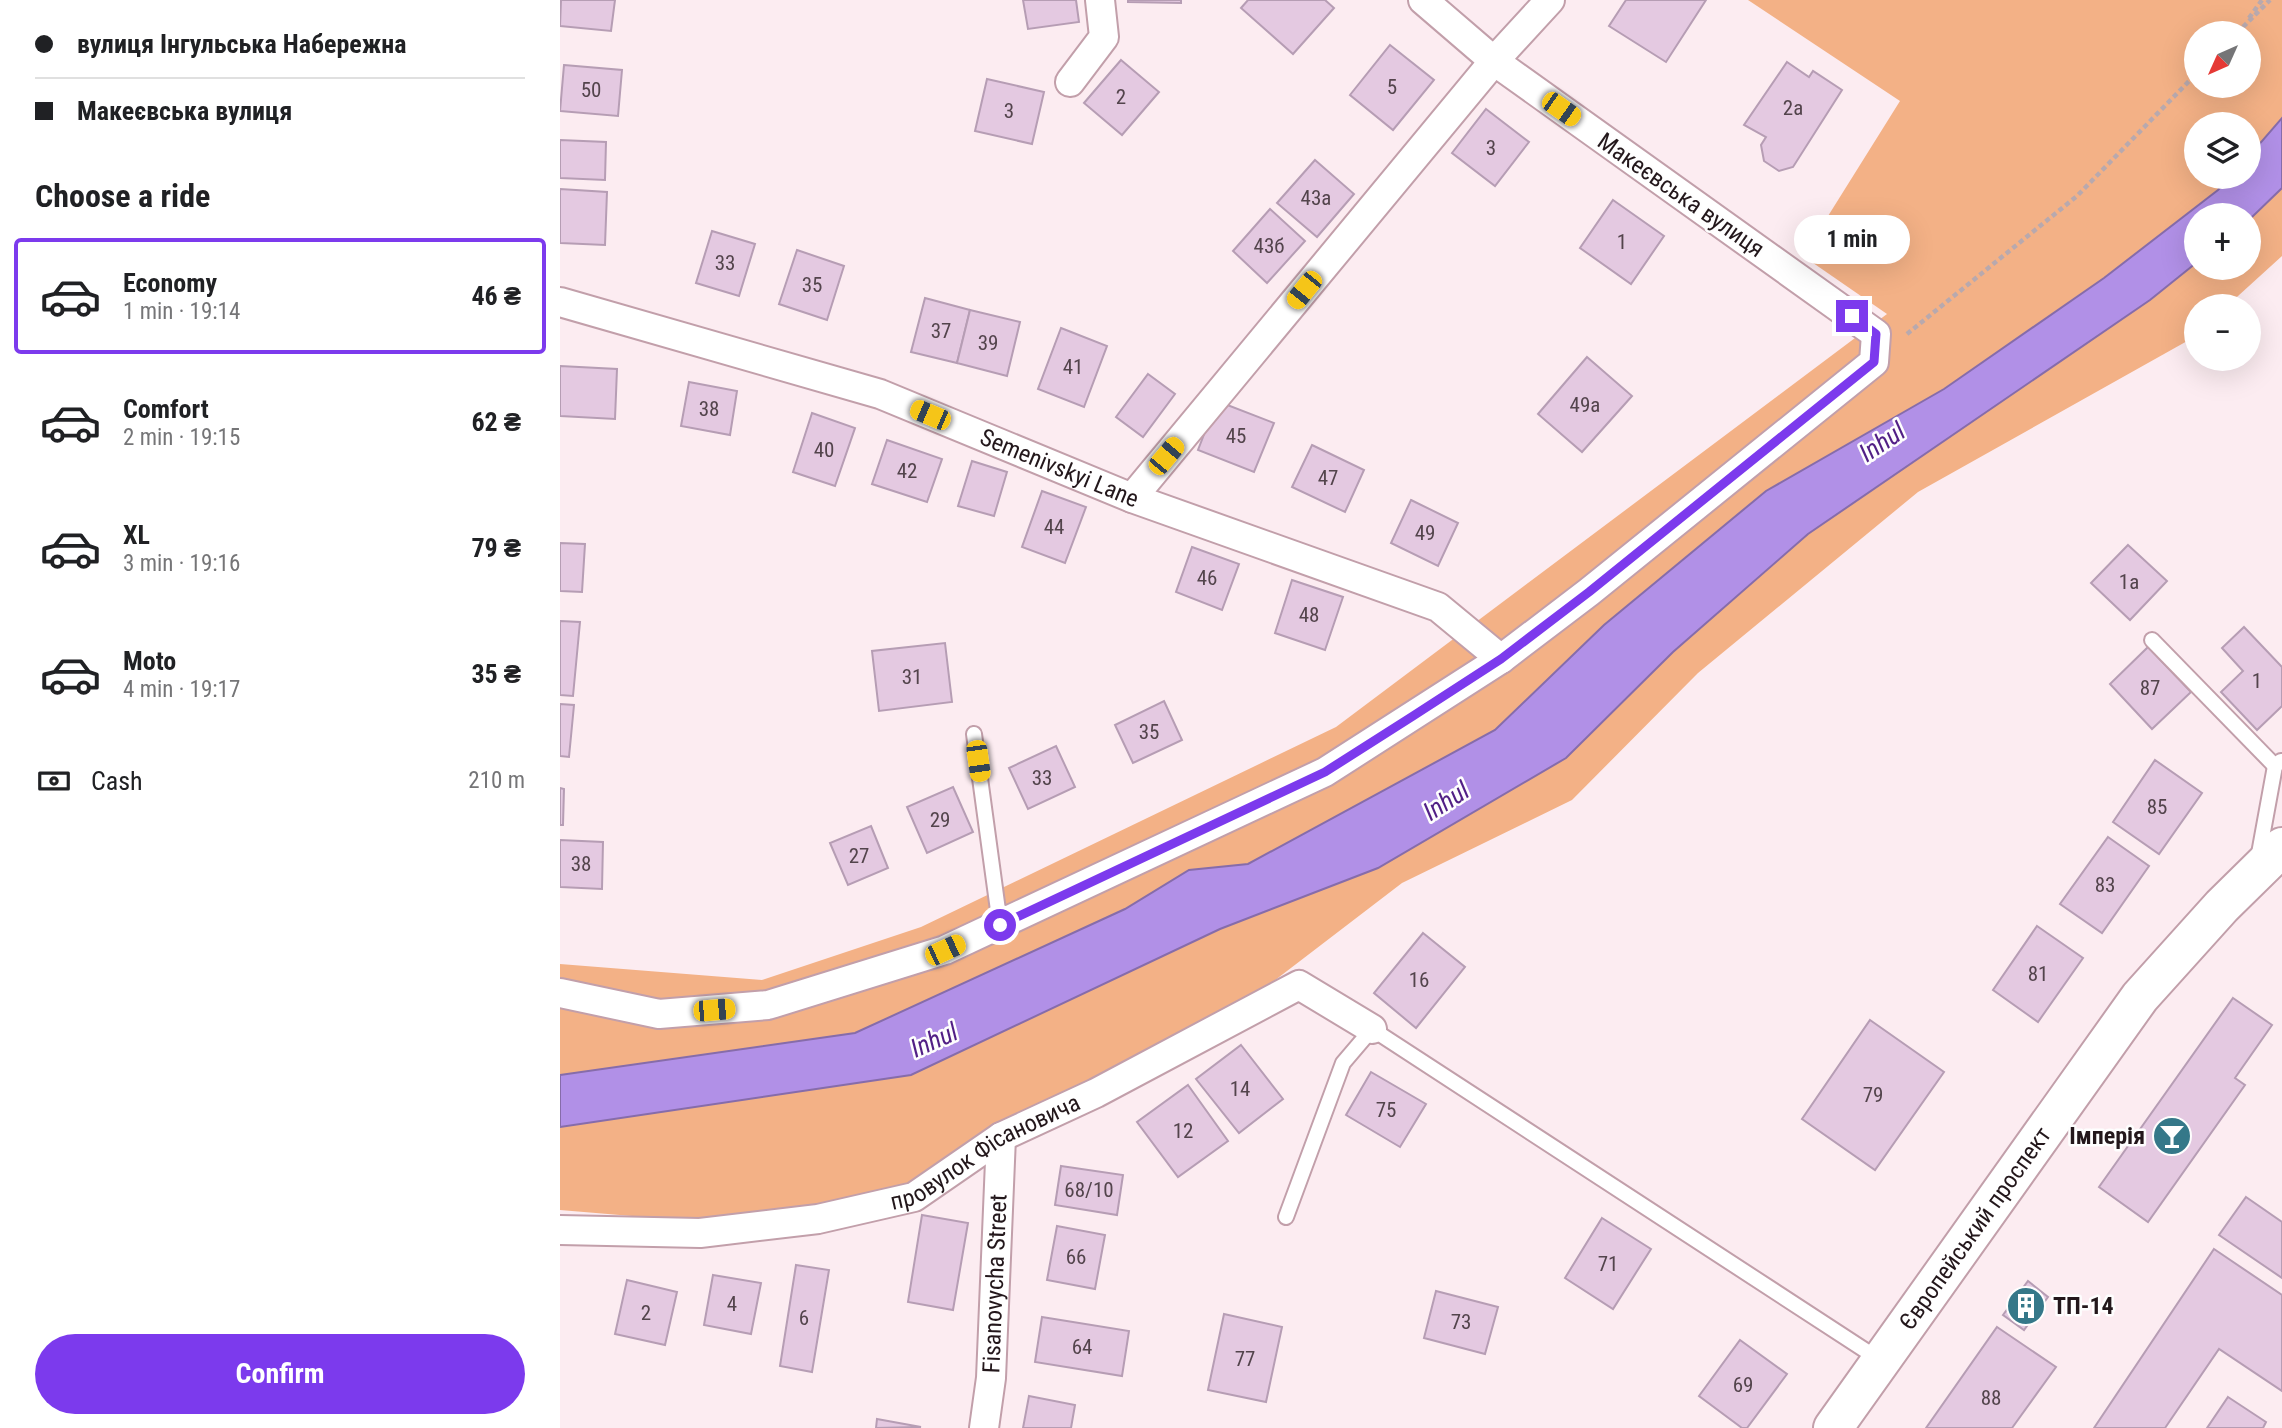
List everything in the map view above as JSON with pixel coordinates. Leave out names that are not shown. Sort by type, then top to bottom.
[{"type":"main road","name":"Європейський проспект","points":[[1833,1428],[2140,997],[2269,859]]},
{"type":"street","points":[[1070,82],[1104,37],[1100,0]]},
{"type":"street","name":"Макеєвська вулиця","points":[[1423,0],[1493,61],[1875,348]]},
{"type":"street","points":[[1132,498],[1493,61],[1550,0]]},
{"type":"street","name":"Semenivskyi Lane","points":[[560,302],[880,394],[1132,498],[1438,607],[1501,659]]},
{"type":"street","points":[[560,993],[659,1014],[768,1005],[945,950],[1325,772],[1501,659],[1589,592],[1875,348]]},
{"type":"street","name":"провулок Фісановича","points":[[560,1230],[700,1233],[818,1219],[914,1197],[1001,1137],[1096,1093],[1299,985],[1372,1029]]},
{"type":"street","name":"Fisanovycha Street","points":[[984,1428],[991,1378],[1001,1137]]},
{"type":"lane","points":[[2152,640],[2279,763],[2269,859]]},
{"type":"lane","points":[[974,734],[1000,925]]},
{"type":"lane","points":[[1286,1217],[1343,1063],[1372,1029],[1882,1360]]},
{"type":"path","points":[[2246,21],[2262,0]]},
{"type":"path","points":[[2248,21],[2270,0]]},
{"type":"path","points":[[1875,348],[2077,196],[2184,87]]},
{"type":"shaded area","points":[[1748,0],[2282,0],[2282,118],[2261,142],[2261,112],[2184,112],[2184,189],[2218,190],[2201,203],[2184,203],[2184,216],[2104,278],[1944,389],[1766,491],[1604,625],[1495,730],[1248,864],[1189,870],[1125,909],[855,1033],[560,1075],[560,964],[762,980],[921,927],[1336,727],[1887,314],[1803,256],[1900,101]]},
{"type":"shaded area","points":[[2282,188],[2282,256],[2261,275],[2261,208]]},
{"type":"shaded area","points":[[2184,273],[2184,280],[2256,280],[2240,294],[2184,294],[2184,343],[1918,492],[1698,673],[1572,800],[1402,883],[1228,1016],[898,1191],[727,1224],[560,1210],[560,1127],[911,1075],[1220,929],[1378,868],[1566,758],[1673,652],[1808,534],[2150,300]]},
{"type":"water","points":[[2282,118],[2282,188],[2261,208],[2261,203],[2201,203],[2219,189],[2261,189],[2261,142]]},
{"type":"water","name":"Inhul","points":[[2184,216],[2184,273],[2150,300],[1808,534],[1673,652],[1566,758],[1378,868],[1220,929],[911,1075],[560,1127],[560,1075],[855,1033],[1125,909],[1189,870],[1248,864],[1495,730],[1604,625],[1766,491],[1944,389],[2104,278]]},
{"type":"building","points":[[561,0],[615,0],[611,31],[560,26]]},
{"type":"building","points":[[1023,0],[1076,0],[1079,22],[1028,29]]},
{"type":"building","points":[[1181,0],[1181,3],[1128,2]]},
{"type":"building","points":[[1248,0],[1325,0],[1334,8],[1293,54],[1241,8]]},
{"type":"building","points":[[1626,0],[1706,0],[1666,62],[1609,26]]},
{"type":"building","points":[[1390,45],[1434,80],[1393,130],[1350,95]]},
{"type":"building","points":[[1121,60],[1159,92],[1122,135],[1084,103]]},
{"type":"building","points":[[1787,62],[1809,77],[1813,71],[1842,90],[1793,167],[1779,171],[1764,161],[1761,145],[1766,137],[1744,125]]},
{"type":"building","points":[[564,65],[622,70],[618,116],[560,111]]},
{"type":"building","points":[[987,79],[1044,92],[1032,144],[975,131]]},
{"type":"building","points":[[1486,109],[1529,142],[1495,186],[1452,153]]},
{"type":"building","points":[[560,140],[606,142],[605,180],[560,178]]},
{"type":"building","points":[[1315,160],[1354,194],[1317,237],[1277,203]]},
{"type":"building","points":[[560,189],[607,192],[605,245],[560,243]]},
{"type":"building","points":[[1613,200],[1664,236],[1631,284],[1580,248]]},
{"type":"building","points":[[1270,209],[1305,241],[1267,283],[1233,251]]},
{"type":"building","points":[[712,231],[755,244],[739,296],[696,283]]},
{"type":"building","points":[[797,250],[844,266],[827,320],[779,304]]},
{"type":"building","points":[[925,298],[970,310],[957,363],[911,352]]},
{"type":"building","points":[[970,310],[1020,322],[1007,376],[957,363]]},
{"type":"building","points":[[1061,328],[1107,346],[1084,407],[1038,389]]},
{"type":"building","points":[[1587,357],[1632,396],[1582,452],[1538,414]]},
{"type":"building","points":[[560,366],[617,369],[615,419],[560,416]]},
{"type":"building","points":[[1148,374],[1175,394],[1143,437],[1116,417]]},
{"type":"building","points":[[689,382],[737,391],[730,435],[681,426]]},
{"type":"building","points":[[1217,401],[1274,423],[1254,472],[1198,450]]},
{"type":"building","points":[[812,413],[855,428],[835,486],[793,472]]},
{"type":"building","points":[[887,440],[942,459],[927,502],[872,484]]},
{"type":"building","points":[[1312,445],[1364,470],[1345,512],[1292,487]]},
{"type":"building","points":[[972,461],[1007,472],[994,516],[958,506]]},
{"type":"building","points":[[1042,491],[1086,507],[1065,563],[1022,547]]},
{"type":"building","points":[[1411,500],[1458,523],[1438,566],[1391,543]]},
{"type":"building","points":[[560,543],[585,544],[582,592],[560,591]]},
{"type":"building","points":[[2128,545],[2167,581],[2130,620],[2091,583]]},
{"type":"building","points":[[1192,547],[1239,564],[1222,610],[1176,592]]},
{"type":"building","points":[[1292,580],[1343,597],[1325,650],[1275,633]]},
{"type":"building","points":[[560,621],[580,622],[573,696],[560,695]]},
{"type":"building","points":[[2244,627],[2282,667],[2282,706],[2257,730],[2221,692],[2243,671],[2222,648]]},
{"type":"building","points":[[945,643],[952,702],[879,711],[872,651]]},
{"type":"building","points":[[2148,647],[2191,692],[2152,729],[2110,684]]},
{"type":"building","points":[[1164,701],[1182,740],[1133,763],[1115,725]]},
{"type":"building","points":[[560,704],[574,705],[569,757],[560,756]]},
{"type":"building","points":[[1056,746],[1075,787],[1028,809],[1009,768]]},
{"type":"building","points":[[2155,760],[2202,793],[2159,854],[2113,822]]},
{"type":"building","points":[[953,787],[973,832],[927,853],[907,807]]},
{"type":"building","points":[[560,788],[564,789],[563,825],[560,825]]},
{"type":"building","points":[[871,826],[888,868],[848,885],[830,843]]},
{"type":"building","points":[[2108,837],[2149,866],[2102,933],[2060,904]]},
{"type":"building","points":[[560,840],[603,842],[602,889],[560,887]]},
{"type":"building","points":[[2037,926],[2083,958],[2038,1022],[1993,990]]},
{"type":"building","points":[[1423,933],[1465,967],[1416,1028],[1374,993]]},
{"type":"building","name":"Імперія","points":[[2233,998],[2272,1025],[2235,1078],[2245,1085],[2148,1222],[2099,1187]]},
{"type":"building","points":[[1870,1020],[1944,1072],[1875,1170],[1802,1119]]},
{"type":"building","points":[[1241,1045],[1283,1099],[1239,1133],[1196,1079]]},
{"type":"building","points":[[1371,1072],[1426,1104],[1400,1147],[1346,1115]]},
{"type":"building","points":[[1188,1085],[1228,1141],[1178,1177],[1137,1122]]},
{"type":"building","points":[[1061,1166],[1123,1175],[1117,1215],[1055,1205]]},
{"type":"building","points":[[2246,1197],[2282,1222],[2282,1278],[2219,1235]]},
{"type":"building","points":[[922,1215],[968,1223],[953,1310],[908,1302]]},
{"type":"building","points":[[1602,1218],[1651,1249],[1613,1309],[1565,1278]]},
{"type":"building","points":[[1057,1226],[1105,1235],[1095,1289],[1047,1280]]},
{"type":"building","points":[[2214,1249],[2282,1295],[2282,1391],[2219,1349],[2165,1428],[2094,1428]]},
{"type":"building","points":[[796,1265],[829,1270],[812,1372],[780,1366]]},
{"type":"building","points":[[713,1275],[761,1283],[751,1334],[704,1325]]},
{"type":"building","points":[[627,1280],[677,1292],[665,1345],[615,1334]]},
{"type":"building","name":"ТП-14","points":[[2028,1281],[2048,1297],[2024,1330],[2003,1315]]},
{"type":"building","points":[[1436,1291],[1498,1307],[1485,1354],[1424,1338]]},
{"type":"building","points":[[1224,1314],[1282,1327],[1266,1402],[1208,1390]]},
{"type":"building","points":[[1042,1317],[1129,1331],[1122,1376],[1035,1362]]},
{"type":"building","points":[[1997,1327],[2056,1367],[2012,1428],[1926,1428]]},
{"type":"building","points":[[1740,1340],[1787,1374],[1747,1428],[1742,1428],[1699,1396]]},
{"type":"building","points":[[1029,1396],[1075,1405],[1071,1428],[1023,1428]]},
{"type":"building","points":[[2228,1397],[2266,1422],[2263,1428],[2207,1428]]},
{"type":"building","points":[[877,1419],[921,1427],[876,1428]]},
{"type":"place","name":"Імперія","points":[[2172,1136]]},
{"type":"place","name":"ТП-14","points":[[2026,1306]]},
{"type":"route","points":[[1000,925],[1325,772],[1501,659],[1589,592],[1874,362],[1876,334],[1852,316]]}]
